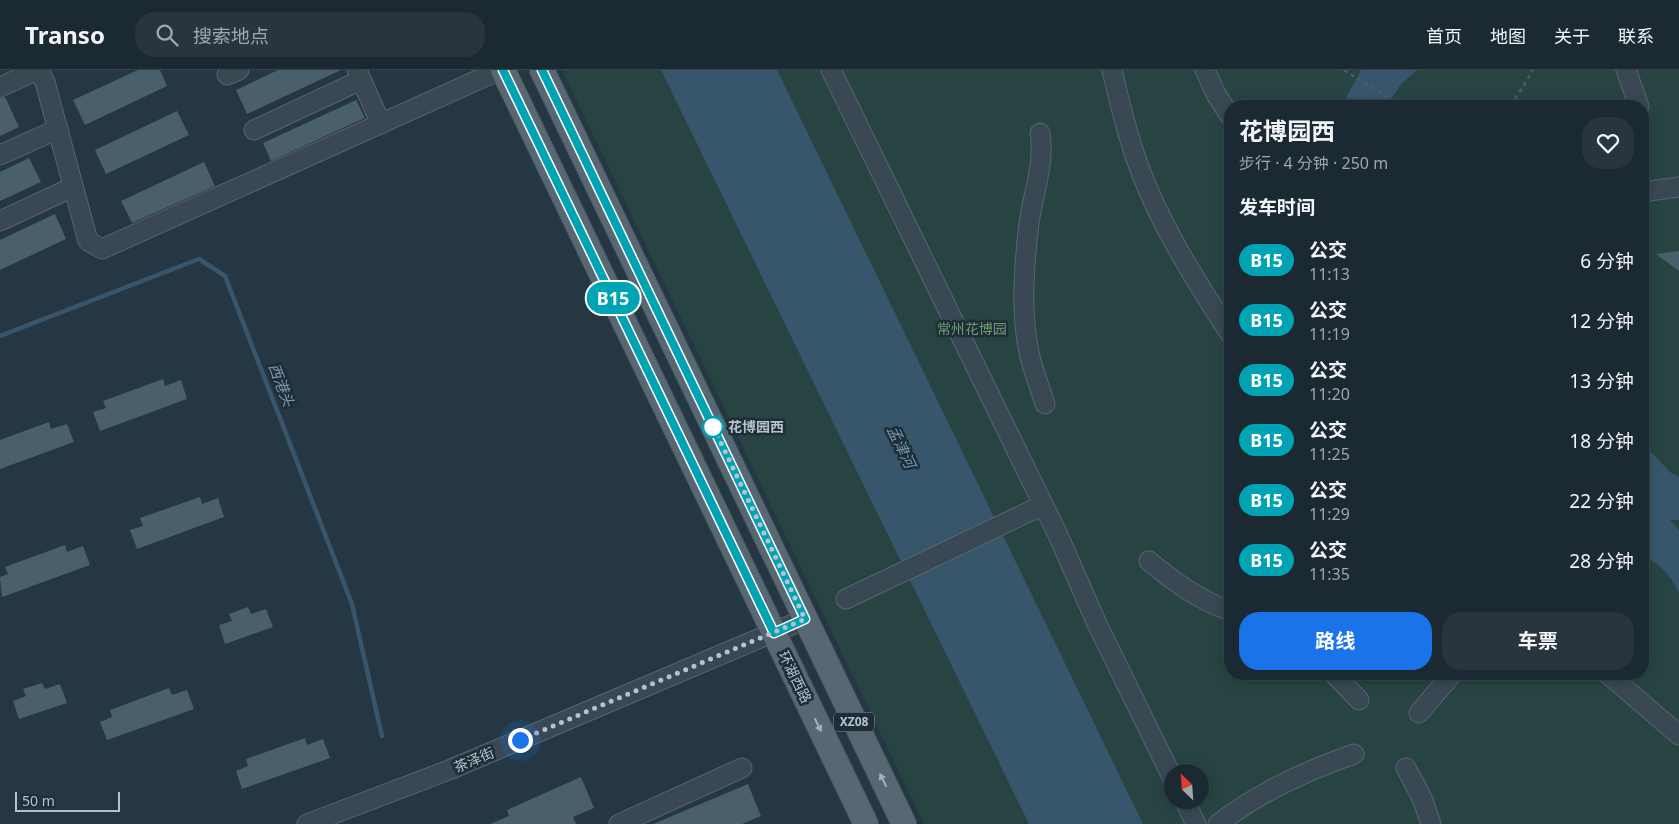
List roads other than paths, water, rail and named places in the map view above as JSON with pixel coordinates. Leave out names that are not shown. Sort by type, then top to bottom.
[{"type":"main road","name":"环湖西路","points":[[501,70],[866,824]]},
{"type":"main road","name":"XZ08","points":[[542,70],[904,824]]},
{"type":"street","points":[[0,87],[39,70],[45,82],[88,241],[102,249],[501,70]]},
{"type":"street","points":[[831,70],[1037,508],[1098,626],[1166,764]]},
{"type":"street","points":[[1112,70],[1120,107],[1147,187],[1189,269],[1224,324]]},
{"type":"street","points":[[1205,70],[1224,107]]},
{"type":"street","points":[[1626,70],[1637,100]]},
{"type":"street","points":[[254,130],[359,75],[381,124]]},
{"type":"street","points":[[0,155],[58,129]]},
{"type":"street","points":[[1040,133],[1041,162],[1032,200],[1026,250],[1025,308],[1030,356],[1045,404]]},
{"type":"street","points":[[0,221],[73,187]]},
{"type":"street","points":[[1649,191],[1679,187]]},
{"type":"street","points":[[846,600],[1037,508]]},
{"type":"street","points":[[1149,561],[1176,584],[1207,603],[1224,609]]},
{"type":"street","name":"茶泽街","points":[[308,824],[449,770],[805,619]]},
{"type":"street","points":[[1340,680],[1359,700]]},
{"type":"street","points":[[1420,713],[1447,680]]},
{"type":"street","points":[[1615,680],[1679,735]]},
{"type":"street","points":[[1218,824],[1263,793],[1311,769],[1354,754]]},
{"type":"street","points":[[619,824],[742,768]]},
{"type":"street","points":[[1406,768],[1422,798],[1431,824]]},
{"type":"street","points":[[1188,809],[1196,824]]},
{"type":"water","name":"孟津河","points":[[661,70],[777,70],[1143,824],[1029,824]]},
{"type":"water","points":[[1361,70],[1417,70],[1400,85],[1391,100],[1347,100]]},
{"type":"water","points":[[1649,450],[1671,473],[1679,477],[1679,520],[1670,520],[1679,530],[1679,593],[1664,571],[1649,560]]},
{"type":"waterway","name":"西港头","points":[[0,336],[199,259],[225,276],[352,604],[382,736]]},
{"type":"place","name":"花博园西","points":[[713,427]]},
{"type":"park label","name":"常州花博园","points":[[972,329]]}]
